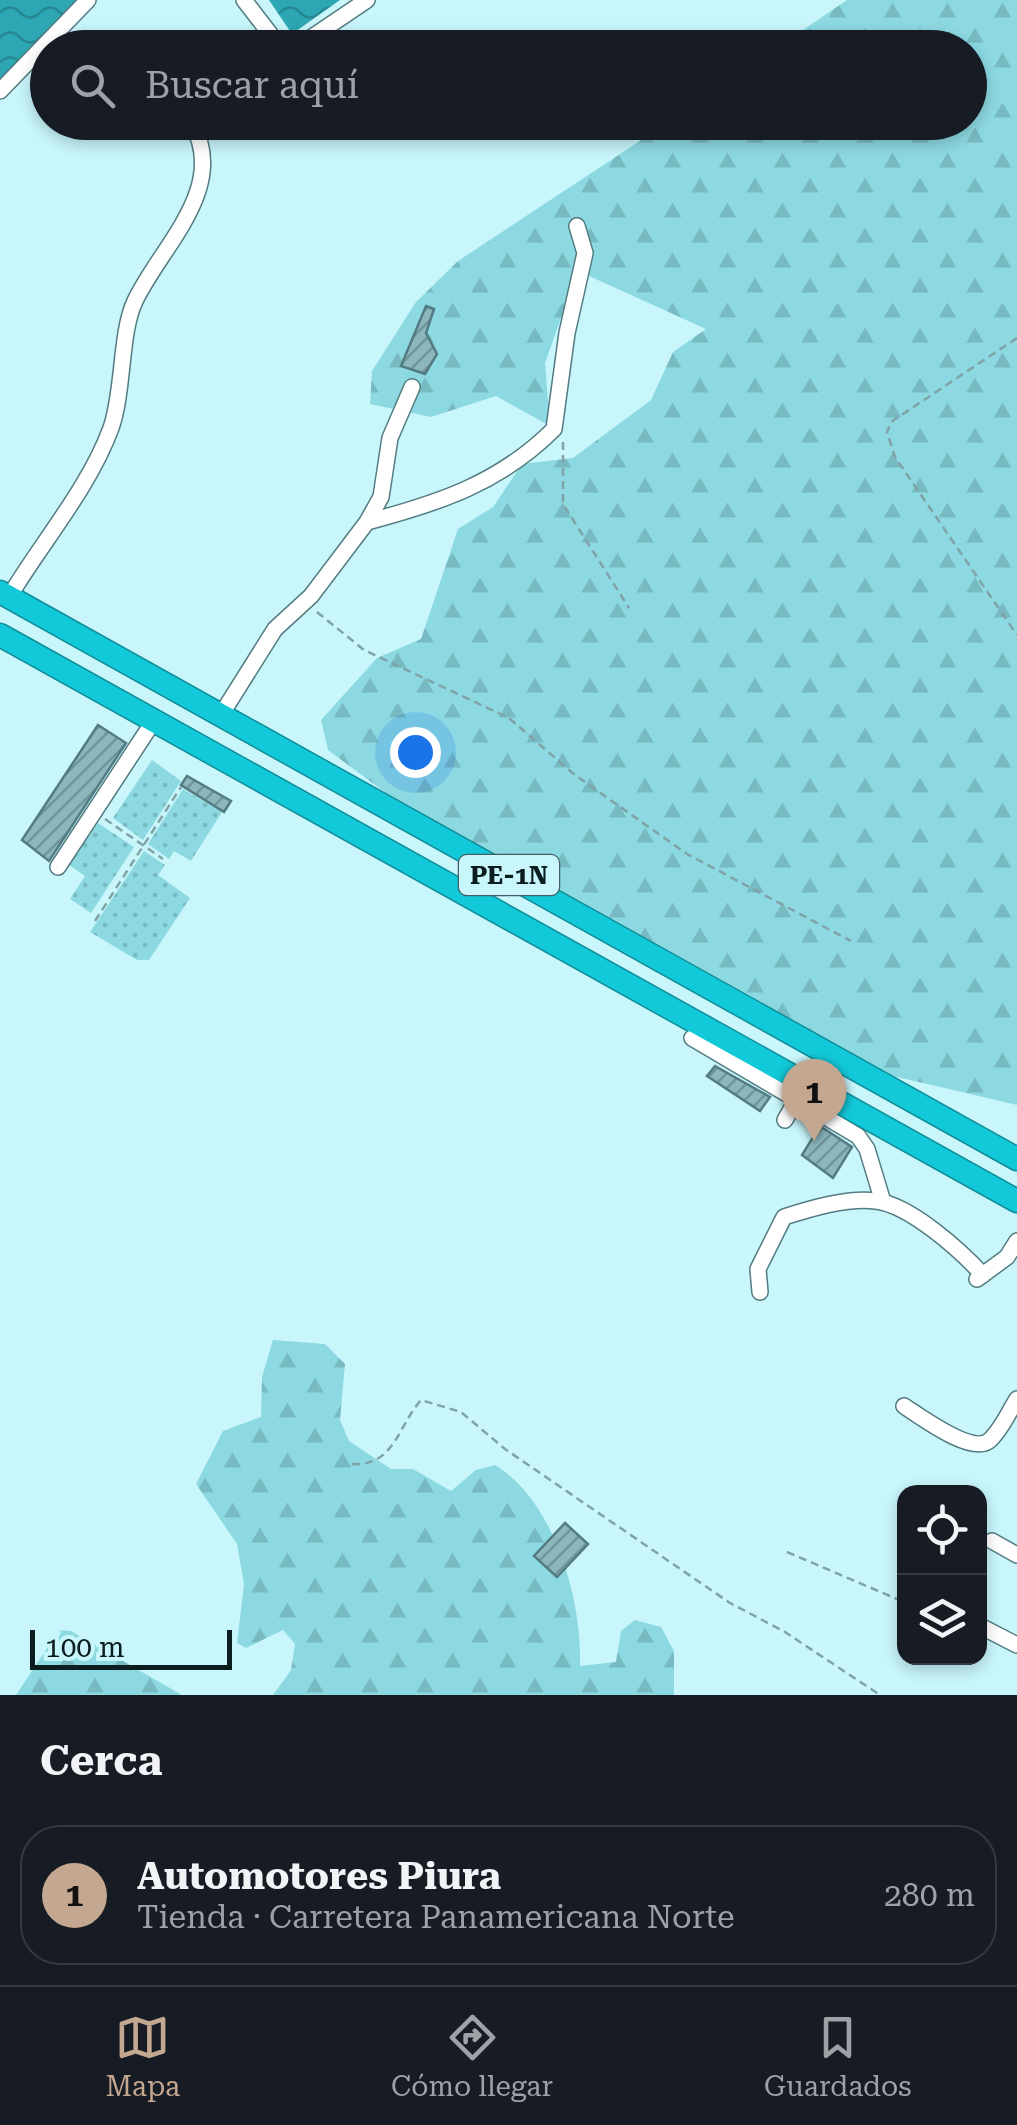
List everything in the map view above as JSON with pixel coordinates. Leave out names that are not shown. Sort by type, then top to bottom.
[{"type":"highway","name":"PE-1N","points":[[5,595],[1017,1159]]},
{"type":"highway","name":"PE-1N","points":[[0,635],[801,1091],[1017,1201]]},
{"type":"lane","points":[[59,30],[88,0]]},
{"type":"lane","points":[[244,0],[267,30]]},
{"type":"lane","points":[[322,30],[366,0]]},
{"type":"lane","points":[[0,91],[30,60]]},
{"type":"lane","points":[[5,595],[96,461],[112,427],[135,300],[191,211],[200,182],[199,140]]},
{"type":"lane","points":[[367,522],[471,490],[500,474],[554,429],[567,332],[585,253],[577,226]]},
{"type":"lane","points":[[221,715],[275,629],[306,600],[367,522],[380,497],[390,438],[412,387]]},
{"type":"lane","points":[[58,867],[153,722]]},
{"type":"lane","points":[[692,1038],[801,1091],[858,1136],[867,1149],[883,1202]]},
{"type":"lane","points":[[785,1120],[801,1091]]},
{"type":"lane","points":[[760,1292],[758,1269],[784,1218],[865,1200],[883,1202],[949,1242],[979,1277],[1007,1257],[1017,1241]]},
{"type":"lane","points":[[904,1406],[966,1443],[980,1445],[990,1441],[1017,1400]]},
{"type":"lane","points":[[992,1541],[1017,1555]]},
{"type":"lane","points":[[987,1630],[1017,1645]]},
{"type":"path","points":[[1017,338],[891,422],[886,432],[896,457],[1017,635]]},
{"type":"path","points":[[554,429],[563,442],[564,504],[629,608]]},
{"type":"path","points":[[306,600],[355,645],[509,718],[574,775],[687,854],[851,941]]},
{"type":"path","points":[[94,921],[181,787]]},
{"type":"path","points":[[96,813],[163,859]]},
{"type":"path","points":[[352,1464],[370,1464],[390,1451],[421,1400],[448,1404],[505,1450],[730,1603],[785,1632],[880,1695]]},
{"type":"path","points":[[787,1552],[897,1599]]},
{"type":"green space","points":[[847,0],[1017,0],[1017,1105],[893,1076],[402,805],[328,750],[321,720],[377,658],[421,639],[458,529],[493,507],[522,464],[573,458],[651,400],[673,352],[706,329],[578,271],[545,363],[550,426],[496,396],[431,417],[370,404],[372,371],[416,302],[458,261],[641,140],[987,140],[987,30],[803,30]]},
{"type":"green space","points":[[152,760],[181,781],[143,840],[113,818]]},
{"type":"green space","points":[[183,789],[222,812],[191,861],[174,851],[169,859],[148,844]]},
{"type":"green space","points":[[98,823],[134,847],[91,913],[70,899],[85,876],[69,865]]},
{"type":"green space","points":[[144,851],[165,865],[158,875],[190,898],[149,960],[137,960],[90,932]]},
{"type":"green space","points":[[273,1340],[325,1344],[345,1364],[340,1420],[349,1441],[391,1469],[413,1469],[451,1491],[476,1470],[495,1465],[516,1482],[549,1527],[561,1554],[576,1612],[580,1666],[616,1662],[621,1631],[635,1620],[661,1627],[674,1651],[674,1695],[273,1695],[291,1670],[295,1644],[283,1630],[246,1648],[237,1643],[244,1584],[237,1544],[196,1484],[223,1431],[261,1417],[262,1377]]},
{"type":"green space","points":[[59,1630],[71,1631],[182,1695],[16,1695]]},
{"type":"water","points":[[0,0],[77,0],[49,30],[30,30],[30,50],[0,82]]},
{"type":"water","points":[[269,0],[340,0],[298,30],[289,30]]},
{"type":"building","points":[[426,306],[434,309],[426,333],[437,354],[425,374],[401,366]]},
{"type":"building","points":[[98,725],[126,743],[49,861],[22,840]]},
{"type":"building","points":[[187,776],[231,801],[224,812],[181,785]]},
{"type":"building","points":[[715,1066],[770,1097],[760,1111],[707,1076]]},
{"type":"building","points":[[820,1126],[852,1147],[833,1178],[802,1155]]},
{"type":"building","points":[[565,1523],[588,1544],[557,1577],[534,1556]]},
{"type":"place","name":"Automotores Piura","points":[[814,1141]]}]
